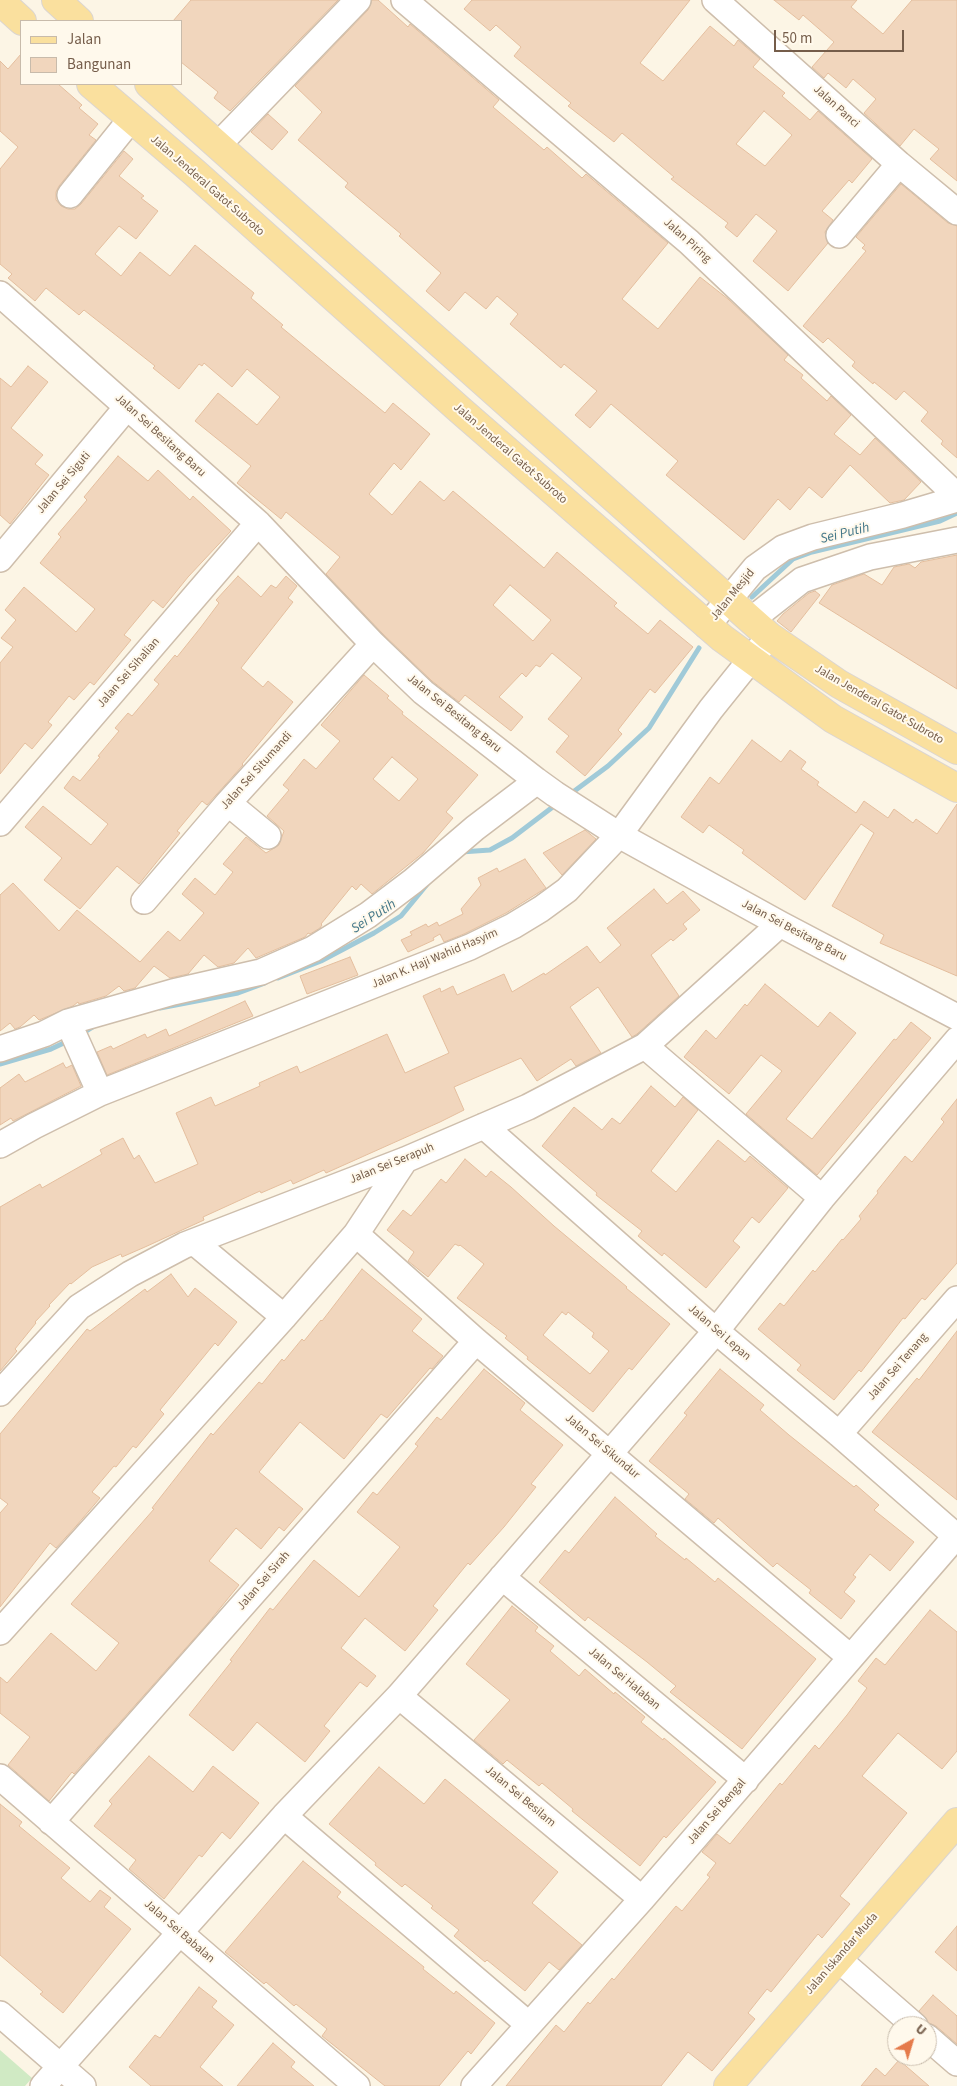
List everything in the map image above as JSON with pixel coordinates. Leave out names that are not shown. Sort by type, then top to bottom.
[{"type":"main road","points":[[56,0],[78,20]]},
{"type":"main road","points":[[0,2],[21,20]]},
{"type":"main road","name":"Jalan Jenderal Gatot Subroto","points":[[92,85],[195,173],[453,404],[707,626],[833,719],[957,788]]},
{"type":"main road","name":"Jalan Jenderal Gatot Subroto","points":[[150,85],[219,144],[760,628],[839,684],[957,750]]},
{"type":"main road","points":[[195,173],[219,144]]},
{"type":"main road","name":"Jalan Iskandar Muda","points":[[728,2086],[957,1822]]},
{"type":"street","points":[[219,144],[358,0]]},
{"type":"street","name":"Jalan Piring","points":[[404,0],[689,242],[957,498]]},
{"type":"street","name":"Jalan Panci","points":[[715,0],[899,164],[957,212]]},
{"type":"street","points":[[70,195],[131,119]]},
{"type":"street","points":[[839,235],[899,164]]},
{"type":"street","name":"Jalan Sei Besitang Baru","points":[[4,305],[127,407],[258,523],[374,644],[423,692],[546,788],[619,835],[780,924],[957,1017]]},
{"type":"street","name":"Jalan Sei Siguti","points":[[0,559],[127,407]]},
{"type":"street","name":"Jalan Mesjid","points":[[707,626],[755,568],[783,548],[813,536],[903,515],[957,498]]},
{"type":"street","name":"Jalan Sei Sihalian","points":[[0,823],[258,523]]},
{"type":"street","name":"Jalan K. Haji Wahid Hasyim","points":[[0,1145],[100,1093],[470,946],[513,926],[567,890],[619,835],[711,709],[752,660],[760,628],[802,580],[870,557],[957,540]]},
{"type":"street","name":"Jalan Sei Situmandi","points":[[144,900],[228,803],[374,644]]},
{"type":"street","points":[[0,1049],[44,1034],[72,1033],[173,992],[261,972],[313,949],[368,914],[413,881],[475,828],[546,788]]},
{"type":"street","points":[[228,803],[268,836]]},
{"type":"street","name":"Jalan Sei Serapuh","points":[[0,1393],[79,1307],[130,1274],[194,1242],[405,1160],[528,1107],[645,1046],[780,924]]},
{"type":"street","points":[[72,1033],[100,1093]]},
{"type":"street","points":[[43,2086],[284,1816],[399,1696],[716,1331],[822,1198],[957,1040]]},
{"type":"street","points":[[645,1046],[822,1198]]},
{"type":"street","name":"Jalan Sei Lepan","points":[[484,1126],[716,1331],[957,1536]]},
{"type":"street","points":[[0,1632],[284,1317],[356,1234],[405,1160]]},
{"type":"street","name":"Jalan Sei Sikundur","points":[[356,1234],[476,1341],[850,1657]]},
{"type":"street","points":[[194,1242],[284,1317]]},
{"type":"street","name":"Jalan Sei Tenang","points":[[839,1434],[957,1299]]},
{"type":"street","name":"Jalan Sei Sirah","points":[[51,1822],[476,1341]]},
{"type":"street","name":"Jalan Sei Bengal","points":[[474,2086],[746,1780],[850,1657],[957,1536]]},
{"type":"street","name":"Jalan Sei Halaban","points":[[502,1577],[746,1780]]},
{"type":"street","name":"Jalan Sei Besilam","points":[[399,1696],[642,1898]]},
{"type":"street","name":"Jalan Sei Babalan","points":[[0,1778],[357,2086]]},
{"type":"street","points":[[284,1816],[528,2024]]},
{"type":"street","points":[[838,1959],[904,2016]]},
{"type":"street","points":[[0,2014],[83,2086]]},
{"type":"street","points":[[937,2046],[957,2063]]},
{"type":"green space","points":[[0,2050],[32,2078],[25,2086],[0,2086]]},
{"type":"building","points":[[191,0],[338,0],[230,111],[214,98],[218,92],[182,63],[182,20],[174,20]]},
{"type":"building","points":[[372,0],[378,0],[408,27],[410,24],[499,100],[493,107],[544,150],[547,147],[582,178],[586,174],[668,243],[622,299],[658,329],[700,277],[728,299],[788,355],[784,360],[803,375],[801,378],[827,401],[831,396],[851,415],[834,434],[860,455],[875,438],[921,482],[904,500],[890,503],[850,465],[822,498],[809,487],[790,510],[778,499],[744,540],[666,475],[678,461],[611,404],[590,428],[575,415],[597,391],[564,364],[561,368],[510,324],[518,314],[497,296],[486,309],[465,292],[449,311],[426,291],[441,273],[399,236],[401,234],[345,187],[348,183],[298,140],[322,112],[295,86],[368,10]]},
{"type":"building","points":[[472,0],[690,0],[640,63],[663,81],[710,26],[734,46],[738,40],[760,59],[753,67],[785,93],[782,96],[810,120],[818,111],[872,159],[852,183],[849,180],[822,211],[833,220],[825,232],[828,243],[788,291],[753,261],[777,231],[756,214],[737,237],[725,227],[728,223],[671,179],[674,177],[622,133],[614,142],[568,106],[571,103],[514,56],[521,47],[496,25],[490,31],[464,9]],"holes":[[[764,111],[792,135],[765,166],[736,144]]]},
{"type":"building","points":[[774,0],[857,0],[851,7],[883,34],[912,0],[957,0],[957,181],[930,159],[939,149],[914,129],[900,146],[864,113],[876,99],[853,79],[846,88],[828,73],[824,78],[812,67],[834,42],[803,15],[799,20]]},
{"type":"building","points":[[20,55],[20,85],[59,85],[82,105],[79,108],[98,124],[89,135],[96,140],[56,192],[56,200],[61,206],[75,209],[81,204],[124,151],[133,159],[119,176],[144,196],[141,198],[158,211],[136,239],[119,226],[95,254],[121,276],[140,252],[170,276],[195,245],[254,293],[251,298],[283,325],[281,327],[385,413],[393,403],[430,434],[401,470],[394,463],[369,494],[392,515],[420,481],[444,501],[453,491],[544,568],[557,552],[617,603],[614,606],[648,634],[660,620],[693,647],[655,693],[650,689],[618,730],[622,734],[585,776],[556,752],[569,736],[548,719],[582,678],[552,653],[540,667],[536,665],[526,677],[522,673],[499,697],[523,717],[511,731],[465,695],[459,702],[432,681],[383,634],[326,574],[340,557],[286,512],[281,519],[237,483],[251,466],[195,421],[218,393],[257,425],[280,397],[247,369],[232,387],[204,363],[202,366],[199,364],[179,389],[153,368],[155,366],[84,310],[79,315],[46,288],[35,301],[8,278],[12,274],[0,264],[0,169],[18,147],[0,131],[0,61],[8,69]],"holes":[[[510,585],[551,620],[533,641],[493,605]]]},
{"type":"building","points":[[268,114],[288,132],[272,150],[251,132]]},
{"type":"building","points":[[901,184],[948,223],[957,226],[957,458],[941,444],[943,441],[921,421],[928,412],[904,391],[896,400],[852,366],[855,362],[828,338],[823,343],[803,326],[866,251],[862,248],[865,245],[856,237]]},
{"type":"building","points":[[28,366],[48,382],[11,428],[43,455],[35,464],[49,475],[10,524],[0,515],[0,378],[11,387]]},
{"type":"building","points":[[118,456],[148,481],[158,470],[190,500],[193,496],[231,531],[188,577],[163,608],[153,600],[124,635],[131,640],[94,685],[90,682],[74,700],[69,696],[48,722],[52,725],[32,749],[25,743],[0,774],[0,663],[13,647],[1,638],[16,620],[5,610],[24,587],[76,632],[95,609],[40,563],[61,537],[58,534],[87,500],[84,497]]},
{"type":"building","points":[[957,555],[957,689],[819,603],[832,585],[864,574],[882,585],[894,567],[909,564],[915,568],[921,562]]},
{"type":"building","points":[[238,576],[261,597],[271,585],[276,588],[286,576],[297,586],[288,598],[293,602],[241,668],[263,687],[268,681],[293,702],[243,765],[207,805],[202,801],[177,831],[180,833],[139,884],[117,866],[80,909],[44,880],[62,858],[25,827],[43,806],[91,845],[108,824],[64,788],[73,776],[80,781],[100,757],[98,756],[119,731],[115,728],[128,713],[132,716],[159,684],[154,680],[175,655],[177,657],[219,603],[216,600]]},
{"type":"building","points":[[815,591],[820,595],[791,632],[777,621],[809,593]]},
{"type":"building","points":[[364,675],[389,696],[387,698],[403,712],[402,714],[478,775],[446,812],[453,818],[423,853],[372,894],[361,884],[356,890],[352,886],[321,924],[320,928],[310,934],[308,933],[305,937],[256,958],[248,948],[234,963],[218,967],[204,955],[188,974],[170,978],[154,966],[135,988],[124,991],[119,986],[106,996],[79,1004],[78,1002],[73,1006],[39,1020],[34,1015],[20,1027],[15,1029],[10,1023],[0,1031],[0,895],[13,883],[59,931],[77,910],[140,962],[168,931],[180,941],[204,913],[182,894],[195,878],[215,895],[233,872],[223,864],[246,837],[266,853],[279,845],[284,831],[267,816],[289,790],[283,785],[304,759],[316,769],[340,741],[321,725]],"holes":[[[392,757],[418,779],[399,801],[373,779]]]},
{"type":"building","points":[[752,740],[781,762],[790,750],[806,762],[801,769],[819,782],[817,785],[856,813],[864,801],[888,818],[894,809],[913,823],[916,819],[937,834],[957,804],[957,976],[880,943],[884,935],[832,906],[874,833],[861,824],[805,900],[742,853],[744,850],[709,825],[703,833],[681,817],[710,777],[719,784]]},
{"type":"building","points":[[585,830],[596,839],[562,875],[543,853]]},
{"type":"building","points":[[525,859],[546,888],[506,913],[464,934],[444,942],[440,934],[433,938],[434,940],[408,952],[401,940],[412,935],[410,932],[426,924],[428,927],[437,922],[439,926],[463,914],[461,909],[481,885],[478,878],[497,868],[499,872]]},
{"type":"building","points":[[654,889],[667,904],[683,891],[700,910],[683,924],[687,929],[673,941],[671,939],[651,955],[679,996],[637,1034],[632,1037],[598,987],[570,1007],[601,1053],[576,1066],[571,1059],[537,1081],[521,1058],[454,1087],[464,1110],[440,1122],[326,1173],[324,1170],[293,1184],[291,1180],[261,1193],[260,1191],[203,1217],[204,1220],[145,1247],[122,1257],[121,1254],[92,1267],[70,1283],[49,1305],[15,1349],[17,1351],[0,1371],[0,1207],[40,1184],[42,1188],[102,1154],[100,1150],[123,1138],[134,1159],[139,1155],[155,1183],[198,1164],[176,1113],[211,1097],[215,1106],[260,1086],[259,1083],[297,1066],[300,1073],[387,1034],[405,1073],[449,1053],[423,996],[440,988],[441,992],[453,986],[457,995],[504,974],[512,992],[544,973],[545,975],[587,946],[600,963],[621,945],[607,928]]},
{"type":"building","points":[[350,957],[358,975],[307,994],[300,976]]},
{"type":"building","points":[[765,984],[818,1027],[830,1012],[856,1033],[786,1119],[812,1139],[894,1039],[896,1040],[911,1022],[931,1038],[817,1175],[746,1114],[782,1071],[761,1055],[729,1094],[684,1057],[706,1030],[716,1039],[745,1004],[747,1006]]},
{"type":"building","points":[[245,1001],[253,1016],[107,1075],[97,1052],[111,1046],[113,1049],[145,1034],[147,1038],[166,1029],[169,1036]]},
{"type":"building","points":[[63,1063],[66,1068],[72,1065],[81,1086],[13,1121],[11,1118],[0,1125],[0,1088],[19,1074],[25,1082]]},
{"type":"building","points":[[651,1086],[675,1107],[683,1097],[698,1110],[651,1171],[676,1192],[718,1140],[745,1162],[750,1156],[788,1188],[759,1223],[752,1217],[733,1241],[740,1247],[706,1288],[664,1253],[662,1256],[638,1236],[642,1231],[596,1195],[597,1193],[542,1146],[574,1107],[602,1130],[612,1118],[620,1124]]},
{"type":"building","points":[[957,1099],[957,1263],[925,1300],[922,1298],[905,1319],[903,1318],[861,1372],[859,1370],[834,1400],[797,1370],[801,1365],[758,1329],[780,1303],[784,1306],[813,1270],[815,1272],[861,1219],[859,1216],[905,1156],[912,1162],[944,1122],[941,1119]]},
{"type":"building","points":[[465,1159],[486,1177],[491,1171],[670,1324],[632,1370],[629,1368],[593,1412],[527,1359],[528,1357],[505,1338],[507,1336],[457,1298],[484,1264],[460,1245],[455,1244],[428,1277],[408,1261],[414,1252],[387,1230],[403,1210],[411,1216],[441,1179],[446,1183]],"holes":[[[562,1312],[566,1315],[568,1312],[594,1333],[592,1337],[609,1351],[590,1374],[543,1335]]]},
{"type":"building","points":[[362,1269],[422,1319],[412,1331],[443,1356],[432,1369],[430,1368],[387,1418],[381,1414],[344,1459],[300,1422],[259,1472],[303,1509],[284,1531],[279,1527],[261,1549],[236,1528],[209,1561],[239,1585],[208,1623],[74,1774],[72,1772],[49,1801],[8,1765],[30,1737],[0,1713],[0,1677],[7,1683],[51,1633],[96,1671],[119,1643],[71,1604],[154,1509],[152,1508],[211,1433],[213,1435],[259,1382],[262,1384],[282,1359],[284,1361],[302,1339],[304,1341]]},
{"type":"building","points":[[171,1274],[188,1297],[195,1288],[237,1322],[218,1346],[215,1343],[160,1410],[164,1414],[136,1448],[133,1446],[92,1492],[100,1498],[56,1548],[50,1543],[0,1607],[0,1513],[8,1504],[0,1498],[0,1434],[87,1329],[90,1331],[145,1289],[147,1292]]},
{"type":"building","points":[[957,1331],[957,1500],[872,1432],[917,1378],[919,1380]]},
{"type":"building","points":[[484,1369],[525,1403],[520,1410],[563,1445],[531,1484],[536,1487],[504,1527],[470,1565],[468,1563],[433,1606],[438,1610],[405,1651],[365,1618],[341,1648],[376,1676],[367,1687],[360,1682],[324,1726],[330,1731],[305,1762],[257,1722],[233,1751],[189,1715],[232,1661],[230,1660],[270,1608],[273,1610],[314,1560],[359,1597],[400,1547],[357,1512],[373,1492],[377,1495],[418,1446],[415,1444],[437,1417],[441,1420]]},
{"type":"building","points":[[720,1369],[764,1405],[760,1410],[789,1435],[854,1487],[856,1485],[879,1505],[874,1510],[914,1542],[890,1571],[870,1554],[853,1575],[856,1577],[844,1592],[855,1601],[841,1619],[809,1593],[811,1590],[777,1563],[773,1567],[718,1518],[714,1523],[685,1499],[689,1494],[649,1461],[687,1415],[684,1413]]},
{"type":"building","points":[[615,1497],[657,1534],[655,1536],[715,1582],[718,1578],[816,1659],[742,1749],[670,1692],[676,1686],[647,1662],[588,1617],[585,1621],[539,1582],[565,1550],[569,1553]]},
{"type":"building","points":[[512,1606],[538,1627],[535,1631],[554,1646],[550,1651],[579,1676],[585,1669],[614,1694],[615,1692],[645,1717],[641,1722],[663,1740],[664,1738],[716,1782],[666,1838],[664,1836],[640,1866],[572,1811],[573,1809],[542,1783],[539,1786],[507,1760],[503,1764],[474,1740],[510,1700],[466,1664]]},
{"type":"building","points":[[930,1610],[957,1632],[957,1751],[942,1769],[898,1733],[862,1776],[907,1813],[840,1896],[850,1904],[822,1938],[818,1934],[771,1992],[767,1989],[748,2013],[755,2019],[712,2071],[688,2052],[661,2086],[506,2086],[556,2025],[564,2032],[588,2002],[590,2004],[612,1978],[614,1980],[676,1906],[682,1911],[710,1877],[707,1875],[716,1863],[702,1852],[717,1834],[730,1844],[780,1783],[782,1785],[815,1745],[819,1749],[847,1715],[867,1688],[858,1681],[876,1658],[885,1665]]},
{"type":"building","points":[[149,1756],[193,1792],[213,1766],[259,1803],[230,1839],[222,1832],[202,1857],[199,1855],[164,1899],[129,1869],[136,1860],[94,1826],[112,1804],[109,1801]]},
{"type":"building","points":[[379,1767],[424,1804],[445,1779],[558,1872],[532,1903],[582,1945],[559,1970],[549,1962],[525,1991],[487,1960],[485,1962],[454,1936],[459,1930],[431,1908],[433,1906],[405,1884],[402,1887],[329,1824]]},
{"type":"building","points":[[0,1804],[22,1822],[19,1826],[70,1868],[61,1878],[90,1902],[100,1890],[111,1898],[104,1907],[131,1929],[63,2013],[40,1994],[43,1992],[0,1955]]},
{"type":"building","points":[[303,1861],[341,1892],[337,1897],[424,1967],[423,1969],[454,1994],[456,1991],[495,2023],[471,2054],[468,2051],[439,2086],[385,2086],[322,2036],[327,2029],[296,2004],[294,2006],[266,1982],[264,1984],[225,1952]]},
{"type":"building","points":[[957,1926],[957,1971],[935,1952]]},
{"type":"building","points":[[199,1987],[217,2001],[212,2007],[234,2025],[200,2067],[223,2086],[151,2086],[129,2067],[155,2035],[160,2038]]},
{"type":"building","points":[[933,1995],[957,2016],[957,2044],[937,2027],[937,2016],[923,2016],[919,2011]]},
{"type":"building","points":[[273,2043],[295,2062],[291,2067],[314,2086],[237,2086]]},
{"type":"building","points":[[894,2066],[906,2066],[929,2086],[861,2086],[876,2068],[885,2076]]},
{"type":"waterway","name":"Sei Putih","points":[[752,597],[793,559],[812,552],[940,521],[957,513]]},
{"type":"waterway","name":"Sei Putih","points":[[569,795],[608,766],[649,728],[699,648]]},
{"type":"waterway","name":"Sei Putih","points":[[461,852],[490,850],[512,838],[558,803]]},
{"type":"waterway","name":"Sei Putih","points":[[278,978],[321,961],[374,933],[401,916],[429,882]]},
{"type":"waterway","name":"Sei Putih","points":[[160,1008],[238,993],[265,983]]},
{"type":"waterway","name":"Sei Putih","points":[[80,1035],[96,1025]]},
{"type":"waterway","name":"Sei Putih","points":[[0,1064],[51,1049],[68,1041]]}]
